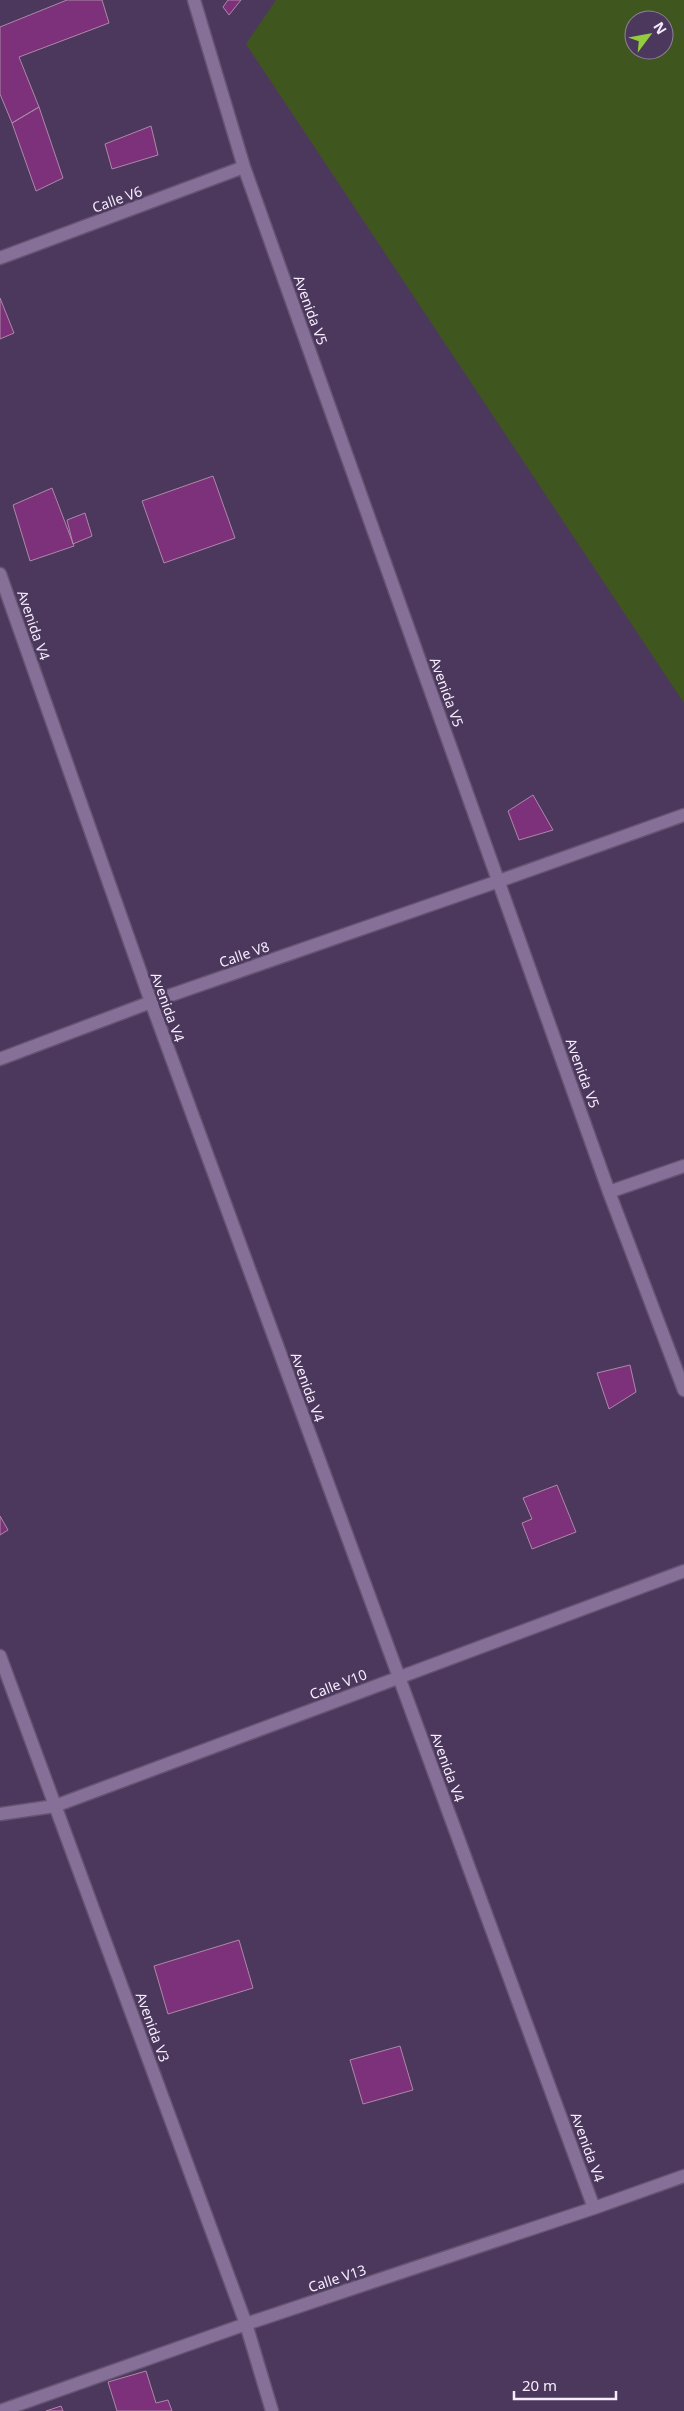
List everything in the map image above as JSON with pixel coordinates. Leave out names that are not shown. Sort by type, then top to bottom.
[{"type":"street","name":"Avenida V5","points":[[194,0],[244,167],[609,1192],[684,1390]]},
{"type":"street","name":"Calle V6","points":[[0,258],[244,167]]},
{"type":"street","name":"Avenida V4","points":[[0,574],[150,1002],[594,2208]]},
{"type":"street","name":"Calle V8","points":[[0,1059],[150,1002],[684,815]]},
{"type":"street","points":[[609,1192],[684,1166]]},
{"type":"street","name":"Calle V10","points":[[0,1814],[55,1806],[684,1571]]},
{"type":"street","name":"Avenida V3","points":[[0,1656],[246,2324],[272,2411]]},
{"type":"street","name":"Calle V13","points":[[0,2411],[246,2324],[594,2208],[684,2176]]},
{"type":"green space","points":[[276,0],[684,0],[684,703],[246,44]]},
{"type":"building","points":[[67,0],[102,0],[109,23],[19,57],[39,107],[12,123],[0,94],[0,27]]},
{"type":"building","points":[[228,0],[241,0],[229,15],[223,7]]},
{"type":"building","points":[[39,107],[63,178],[36,191],[12,123]]},
{"type":"building","points":[[151,126],[158,155],[112,169],[105,144]]},
{"type":"building","points":[[0,298],[14,333],[0,339]]},
{"type":"building","points":[[213,476],[235,538],[164,563],[142,501]]},
{"type":"building","points":[[52,488],[74,546],[30,561],[13,505]]},
{"type":"building","points":[[85,513],[92,536],[73,544],[67,520]]},
{"type":"building","points":[[533,795],[553,830],[519,840],[508,811]]},
{"type":"building","points":[[630,1365],[636,1392],[609,1409],[597,1373]]},
{"type":"building","points":[[557,1485],[576,1532],[532,1549],[522,1523],[532,1519],[523,1498]]},
{"type":"building","points":[[0,1516],[8,1530],[0,1535]]},
{"type":"building","points":[[239,1940],[253,1988],[168,2014],[154,1966]]},
{"type":"building","points":[[400,2046],[413,2090],[363,2104],[350,2060]]},
{"type":"building","points":[[146,2371],[156,2403],[168,2400],[172,2411],[117,2411],[108,2382]]},
{"type":"building","points":[[61,2406],[63,2411],[46,2411]]}]
